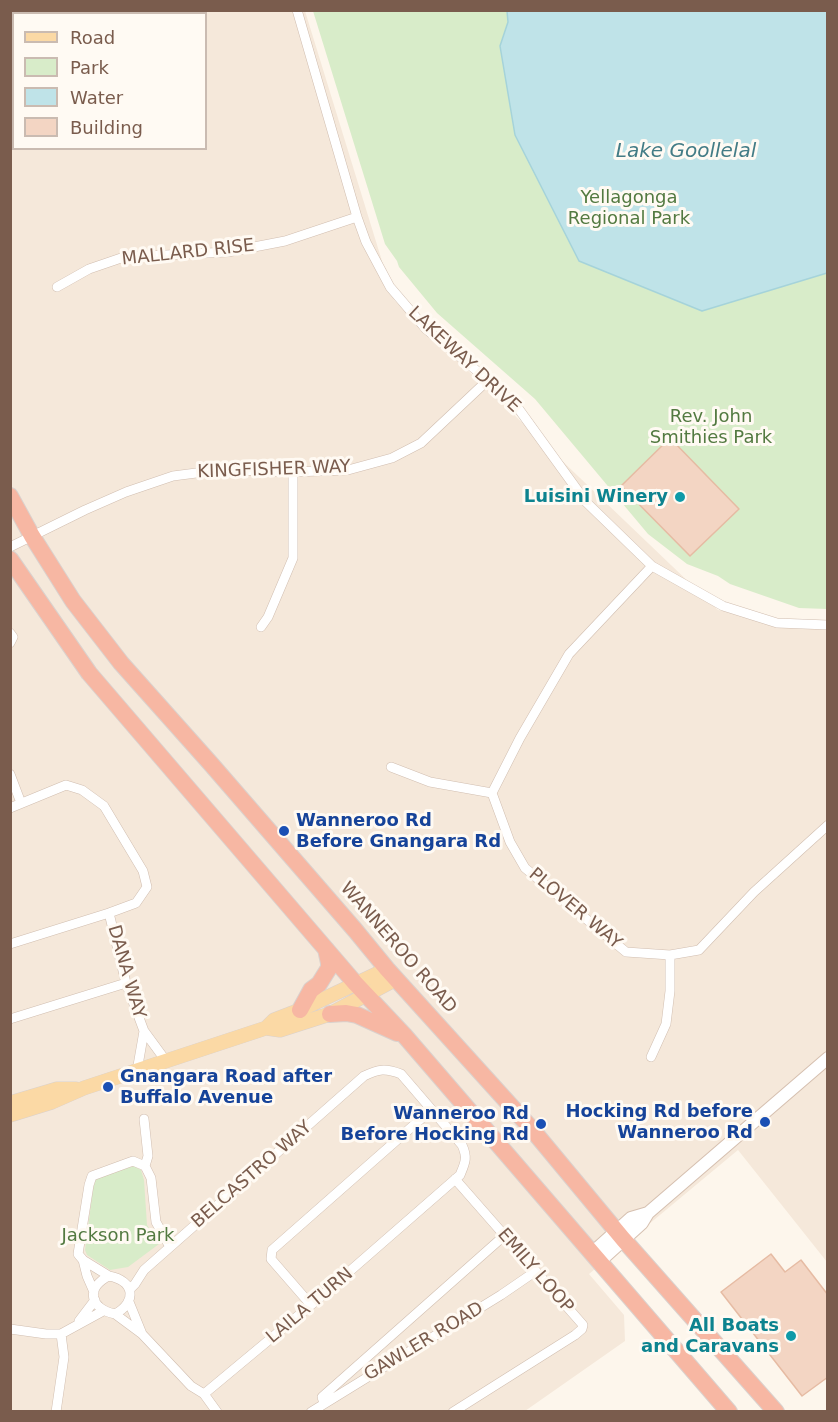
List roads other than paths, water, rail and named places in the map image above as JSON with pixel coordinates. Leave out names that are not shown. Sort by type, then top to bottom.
[{"type":"highway","name":"WANNEROO ROAD","points":[[10,496],[73,601],[121,663],[392,974],[530,1127],[620,1235],[776,1412]]},
{"type":"highway","points":[[10,559],[89,673],[729,1412]]},
{"type":"highway","points":[[300,1010],[311,990],[320,984],[329,968],[326,948]]},
{"type":"highway","points":[[330,1014],[357,1015],[404,1035]]},
{"type":"main road","points":[[266,1028],[274,1020],[361,989],[392,974]]},
{"type":"main road","points":[[10,1114],[52,1102],[84,1088],[266,1028],[280,1030],[330,1014],[361,989]]},
{"type":"main road","points":[[10,1103],[57,1089],[84,1088]]},
{"type":"street","name":"LAKEWAY DRIVE","points":[[297,10],[357,217],[366,242],[390,288],[426,329],[518,408],[586,502],[652,566],[723,606],[777,623],[828,625]]},
{"type":"street","name":"MALLARD RISE","points":[[57,287],[89,269],[124,257],[228,252],[285,241],[357,217]]},
{"type":"street","name":"KINGFISHER WAY","points":[[10,547],[126,492],[173,476],[234,470],[294,472],[348,470],[392,458],[421,443],[488,381]]},
{"type":"street","points":[[261,627],[268,617],[293,558],[294,472]]},
{"type":"street","points":[[391,767],[430,782],[492,793],[520,738],[569,654],[652,566]]},
{"type":"street","points":[[10,633],[13,637],[10,644]]},
{"type":"street","points":[[10,774],[21,803]]},
{"type":"street","points":[[10,808],[66,785],[82,790],[104,806],[143,871],[147,887],[136,903],[10,944]]},
{"type":"street","name":"PLOVER WAY","points":[[492,793],[510,842],[525,868],[626,952],[670,955],[699,950],[754,892],[828,825]]},
{"type":"street","name":"DANA WAY","points":[[109,913],[126,983],[144,1031],[166,1061]]},
{"type":"street","points":[[651,1057],[666,1024],[670,991],[670,955]]},
{"type":"street","points":[[10,1019],[126,983]]},
{"type":"street","name":"DANA WAY","points":[[137,1071],[144,1031]]},
{"type":"street","points":[[595,1257],[620,1235],[631,1218],[648,1213],[828,1058]]},
{"type":"street","name":"BELCASTRO WAY","points":[[130,1289],[144,1270],[364,1076],[376,1070],[389,1070],[401,1074],[462,1145],[464,1151]]},
{"type":"street","points":[[311,1305],[271,1259],[272,1250],[431,1110]]},
{"type":"street","points":[[144,1119],[148,1156],[145,1166]]},
{"type":"street","name":"LAILA TURN","points":[[204,1394],[311,1305],[460,1175],[466,1162],[464,1151]]},
{"type":"street","points":[[115,1314],[126,1308],[131,1296],[130,1289],[122,1279],[109,1276],[83,1260],[78,1254],[92,1176],[134,1161],[145,1166],[151,1178],[156,1222],[170,1247]]},
{"type":"street","name":"EMILY LOOP","points":[[453,1412],[566,1341],[582,1329],[583,1325],[455,1179]]},
{"type":"street","points":[[324,1403],[322,1397],[505,1235]]},
{"type":"street","points":[[83,1260],[98,1307],[102,1311],[115,1314],[142,1334],[191,1386],[204,1394],[217,1412]]},
{"type":"street","name":"BELCASTRO WAY","points":[[122,1279],[144,1270]]},
{"type":"street","name":"GAWLER ROAD","points":[[311,1412],[536,1271]]},
{"type":"street","points":[[75,1325],[94,1296],[100,1281],[109,1276]]},
{"type":"street","points":[[129,1302],[142,1334]]},
{"type":"street","points":[[10,1329],[61,1334],[102,1311]]},
{"type":"street","points":[[56,1412],[64,1357],[61,1334]]},
{"type":"water","name":"Lake Goollelal","points":[[507,11],[827,11],[827,273],[702,311],[579,261],[515,135],[500,46],[508,22]]},
{"type":"place","name":"Luisini Winery","points":[[680,497]]},
{"type":"place","name":"Wanneroo Rd Before Gnangara Rd","points":[[284,831]]},
{"type":"place","name":"Gnangara Road after Buffalo Avenue","points":[[108,1087]]},
{"type":"place","name":"Hocking Rd before Wanneroo Rd","points":[[765,1122]]},
{"type":"place","name":"Wanneroo Rd Before Hocking Rd","points":[[541,1124]]},
{"type":"place","name":"All Boats and Caravans","points":[[791,1336]]},
{"type":"park label","name":"Yellagonga Regional Park","points":[[629,208]]},
{"type":"park label","name":"Rev. John Smithies Park","points":[[711,427]]},
{"type":"park label","name":"Jackson Park","points":[[118,1236]]}]
